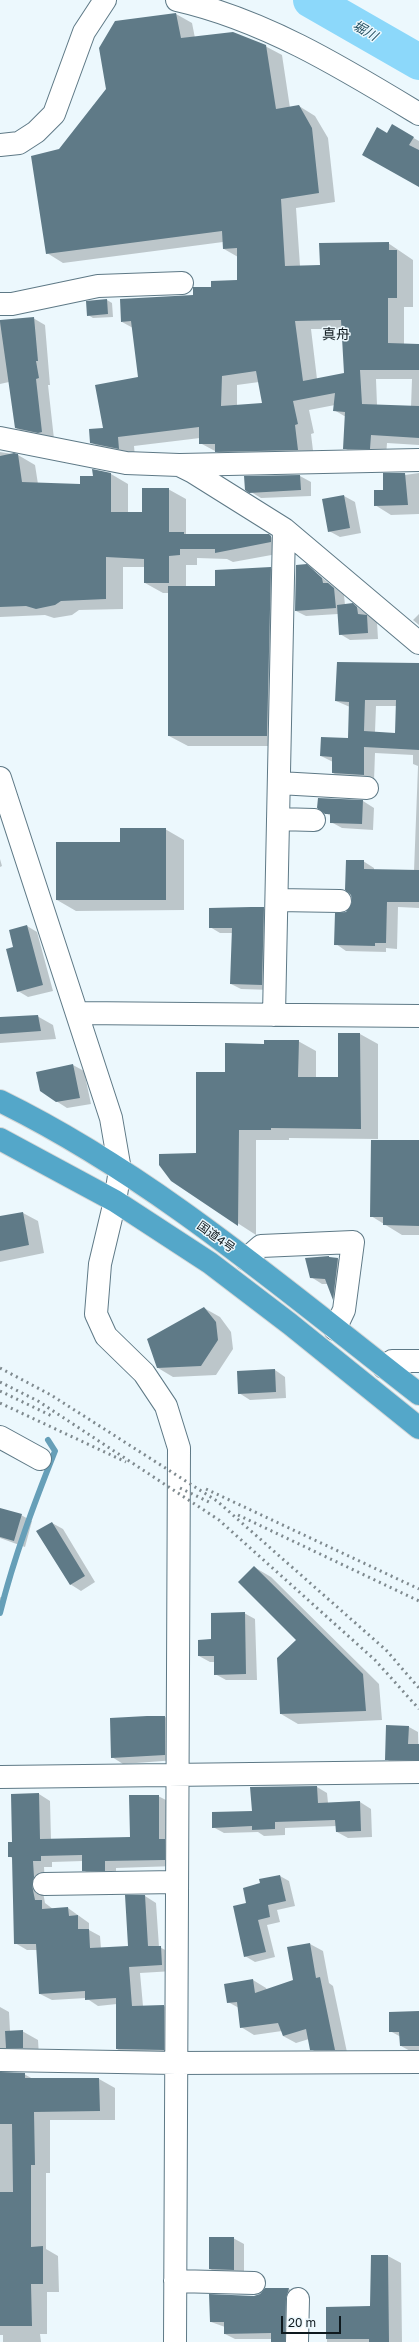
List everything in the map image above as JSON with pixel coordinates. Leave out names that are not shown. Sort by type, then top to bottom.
[{"type":"highway","name":"国道4号","points":[[0,1101],[44,1122],[120,1170],[246,1259],[419,1394]]},
{"type":"highway","name":"国道4号","points":[[0,1139],[115,1202],[210,1263],[266,1305],[419,1428]]},
{"type":"street","points":[[0,145],[19,143],[36,132],[54,114],[84,32],[105,0]]},
{"type":"street","points":[[177,0],[205,6],[274,34],[352,74],[419,114]]},
{"type":"street","points":[[0,304],[12,304],[98,286],[182,283]]},
{"type":"street","points":[[0,438],[126,463],[179,465],[419,460]]},
{"type":"street","points":[[179,465],[284,529],[419,643]]},
{"type":"street","points":[[274,1015],[284,529]]},
{"type":"street","points":[[0,778],[78,1013],[111,1118],[120,1170],[115,1202],[100,1264],[96,1314],[106,1336],[144,1373],[166,1406],[179,1448],[176,1775],[175,2342]]},
{"type":"street","points":[[279,784],[366,788]]},
{"type":"street","points":[[278,819],[314,820]]},
{"type":"street","points":[[277,900],[340,901]]},
{"type":"street","points":[[78,1013],[419,1016]]},
{"type":"street","points":[[246,1259],[261,1246],[353,1242],[344,1310],[335,1329]]},
{"type":"street","points":[[384,1367],[392,1361],[419,1361]]},
{"type":"street","points":[[0,1437],[40,1459]]},
{"type":"street","points":[[0,1777],[419,1772]]},
{"type":"street","points":[[44,1884],[176,1882]]},
{"type":"street","points":[[0,2060],[176,2063],[419,2062]]},
{"type":"street","points":[[175,2281],[254,2283]]},
{"type":"street","points":[[297,2342],[298,2299]]},
{"type":"building","points":[[176,13],[181,38],[233,32],[266,45],[276,109],[299,105],[312,128],[319,193],[281,199],[285,266],[320,265],[319,243],[389,242],[389,250],[397,250],[397,298],[388,298],[388,343],[419,344],[419,370],[360,370],[362,404],[419,406],[419,438],[371,435],[370,449],[343,449],[345,412],[333,411],[335,393],[293,401],[298,424],[295,425],[298,450],[215,452],[215,444],[199,444],[199,427],[118,437],[119,449],[90,443],[89,429],[103,428],[95,385],[138,377],[131,321],[121,322],[120,299],[193,295],[193,287],[211,287],[211,281],[237,280],[237,248],[223,249],[222,231],[46,254],[31,156],[59,149],[106,89],[99,48],[115,21]],"holes":[[[341,320],[344,373],[303,381],[295,321]],[[256,371],[262,403],[221,406],[222,376]]]},
{"type":"building","points":[[392,124],[414,137],[409,145],[419,150],[419,187],[362,155],[377,127],[387,133]]},
{"type":"building","points":[[107,299],[108,314],[87,316],[86,301]]},
{"type":"building","points":[[34,317],[38,361],[36,361],[39,378],[36,379],[42,432],[38,433],[15,428],[0,322],[0,320]]},
{"type":"building","points":[[14,453],[18,454],[22,482],[80,484],[80,476],[93,476],[92,469],[111,473],[111,512],[142,512],[142,488],[169,488],[169,532],[184,532],[184,534],[269,534],[271,536],[271,542],[215,553],[215,549],[180,549],[180,555],[169,556],[169,583],[144,583],[144,559],[106,557],[106,599],[61,601],[55,605],[36,609],[26,606],[0,607],[0,456]]},
{"type":"building","points":[[383,473],[405,473],[408,505],[374,506],[374,490],[383,490]]},
{"type":"building","points":[[300,475],[301,490],[249,493],[245,490],[244,476]]},
{"type":"building","points":[[344,495],[350,528],[328,532],[322,499]]},
{"type":"building","points":[[307,564],[322,578],[323,583],[328,583],[334,588],[336,608],[295,611],[296,565]]},
{"type":"building","points":[[271,567],[267,736],[168,736],[168,586],[215,586],[215,570]]},
{"type":"building","points":[[353,603],[357,607],[358,614],[367,615],[368,633],[339,635],[337,605]]},
{"type":"building","points":[[337,662],[419,663],[419,750],[364,747],[364,775],[332,773],[332,757],[320,756],[321,737],[348,738],[349,702],[335,701]],"holes":[[[365,700],[396,700],[395,733],[364,731]]]},
{"type":"building","points":[[318,798],[363,800],[362,824],[330,823],[330,814],[325,814],[317,808]]},
{"type":"building","points":[[120,828],[166,828],[166,900],[56,900],[56,842],[120,842]]},
{"type":"building","points":[[346,860],[364,860],[364,869],[419,870],[419,902],[387,902],[386,943],[375,943],[375,946],[334,945],[335,913],[346,912],[352,902],[351,895],[345,890]]},
{"type":"building","points":[[264,907],[262,985],[230,984],[232,928],[209,928],[209,908]]},
{"type":"building","points":[[27,925],[43,985],[17,992],[6,949],[13,947],[9,930]]},
{"type":"building","points":[[38,1015],[41,1031],[0,1034],[0,1017]]},
{"type":"building","points":[[338,1033],[360,1033],[361,1129],[271,1128],[271,1130],[239,1130],[238,1226],[171,1181],[159,1165],[159,1154],[196,1153],[196,1072],[225,1072],[225,1043],[264,1044],[264,1040],[299,1040],[298,1077],[338,1077]]},
{"type":"building","points":[[73,1064],[80,1098],[56,1102],[40,1091],[36,1072]]},
{"type":"building","points":[[371,1140],[419,1140],[419,1226],[383,1225],[383,1217],[370,1217]]},
{"type":"building","points":[[23,1212],[29,1245],[0,1251],[0,1216]]},
{"type":"building","points":[[329,1256],[338,1258],[333,1300],[325,1279],[310,1278],[305,1258]]},
{"type":"building","points":[[204,1307],[216,1322],[218,1340],[201,1366],[157,1368],[147,1339]]},
{"type":"building","points":[[275,1369],[276,1392],[238,1394],[237,1371]]},
{"type":"building","points":[[0,1508],[22,1514],[14,1541],[0,1537]]},
{"type":"building","points":[[52,1522],[85,1576],[70,1585],[36,1531]]},
{"type":"building","points":[[254,1566],[363,1674],[366,1711],[280,1714],[277,1658],[296,1640],[238,1582]]},
{"type":"building","points":[[245,1612],[246,1674],[214,1675],[214,1656],[198,1656],[198,1640],[211,1639],[211,1613]]},
{"type":"building","points":[[165,1716],[165,1755],[111,1758],[110,1718]]},
{"type":"building","points":[[386,1725],[409,1726],[408,1744],[419,1744],[419,1760],[385,1760]]},
{"type":"building","points":[[317,1786],[318,1803],[360,1801],[361,1831],[336,1832],[335,1820],[275,1822],[275,1829],[252,1830],[252,1826],[212,1828],[212,1812],[252,1811],[250,1787]]},
{"type":"building","points":[[39,1793],[40,1839],[130,1837],[129,1795],[159,1795],[159,1839],[165,1839],[165,1860],[105,1861],[105,1871],[82,1871],[82,1855],[41,1856],[41,1861],[33,1861],[34,1877],[32,1885],[35,1900],[42,1900],[42,1909],[68,1907],[69,1916],[78,1915],[78,1929],[89,1929],[90,1948],[128,1946],[125,1895],[145,1895],[148,1946],[161,1946],[162,1965],[129,1967],[132,2006],[164,2005],[164,2050],[116,2049],[116,1998],[85,2000],[85,1991],[39,1994],[36,1944],[14,1944],[12,1857],[8,1857],[8,1842],[12,1842],[11,1794]]},
{"type":"building","points":[[280,1875],[286,1901],[268,1905],[270,1917],[258,1920],[266,1952],[244,1957],[233,1906],[246,1903],[243,1888],[260,1883],[259,1879]]},
{"type":"building","points":[[310,1943],[316,1978],[320,1977],[335,2050],[310,2050],[306,2029],[283,2036],[278,2023],[240,2028],[237,2002],[227,2003],[224,1984],[253,1979],[255,1993],[293,1980],[287,1947]]},
{"type":"building","points":[[419,2011],[419,2046],[400,2046],[399,2032],[389,2032],[389,2012]]},
{"type":"building","points":[[23,2030],[23,2048],[6,2048],[5,2031]]},
{"type":"building","points":[[0,2072],[25,2073],[25,2078],[99,2078],[100,2111],[34,2112],[35,2165],[31,2165],[31,2247],[43,2246],[43,2284],[31,2284],[32,2326],[0,2326],[0,2192],[13,2192],[12,2124],[0,2124]]},
{"type":"building","points":[[209,2237],[234,2237],[234,2270],[209,2269]]},
{"type":"building","points":[[371,2255],[388,2255],[389,2342],[369,2342],[369,2339],[326,2339],[326,2307],[370,2306]]},
{"type":"building","points":[[265,2288],[289,2288],[286,2299],[285,2342],[271,2342],[271,2333],[224,2334],[224,2322],[210,2322],[209,2294],[254,2296],[260,2294]]},
{"type":"waterway","name":"堀川","points":[[311,0],[419,62]]},
{"type":"waterway","points":[[0,1613],[25,1531],[55,1451],[48,1440]]},
{"type":"railway","points":[[0,1368],[51,1395],[217,1501],[386,1650],[419,1688]]},
{"type":"railway","points":[[0,1382],[38,1401],[219,1520],[375,1660],[419,1709]]},
{"type":"railway","points":[[0,1391],[54,1417]]},
{"type":"railway","points":[[0,1403],[126,1462]]},
{"type":"railway","points":[[180,1488],[211,1503]]},
{"type":"railway","points":[[206,1489],[419,1589]]},
{"type":"railway","points":[[238,1515],[419,1601]]},
{"type":"district","name":"真舟","points":[[336,335]]}]
